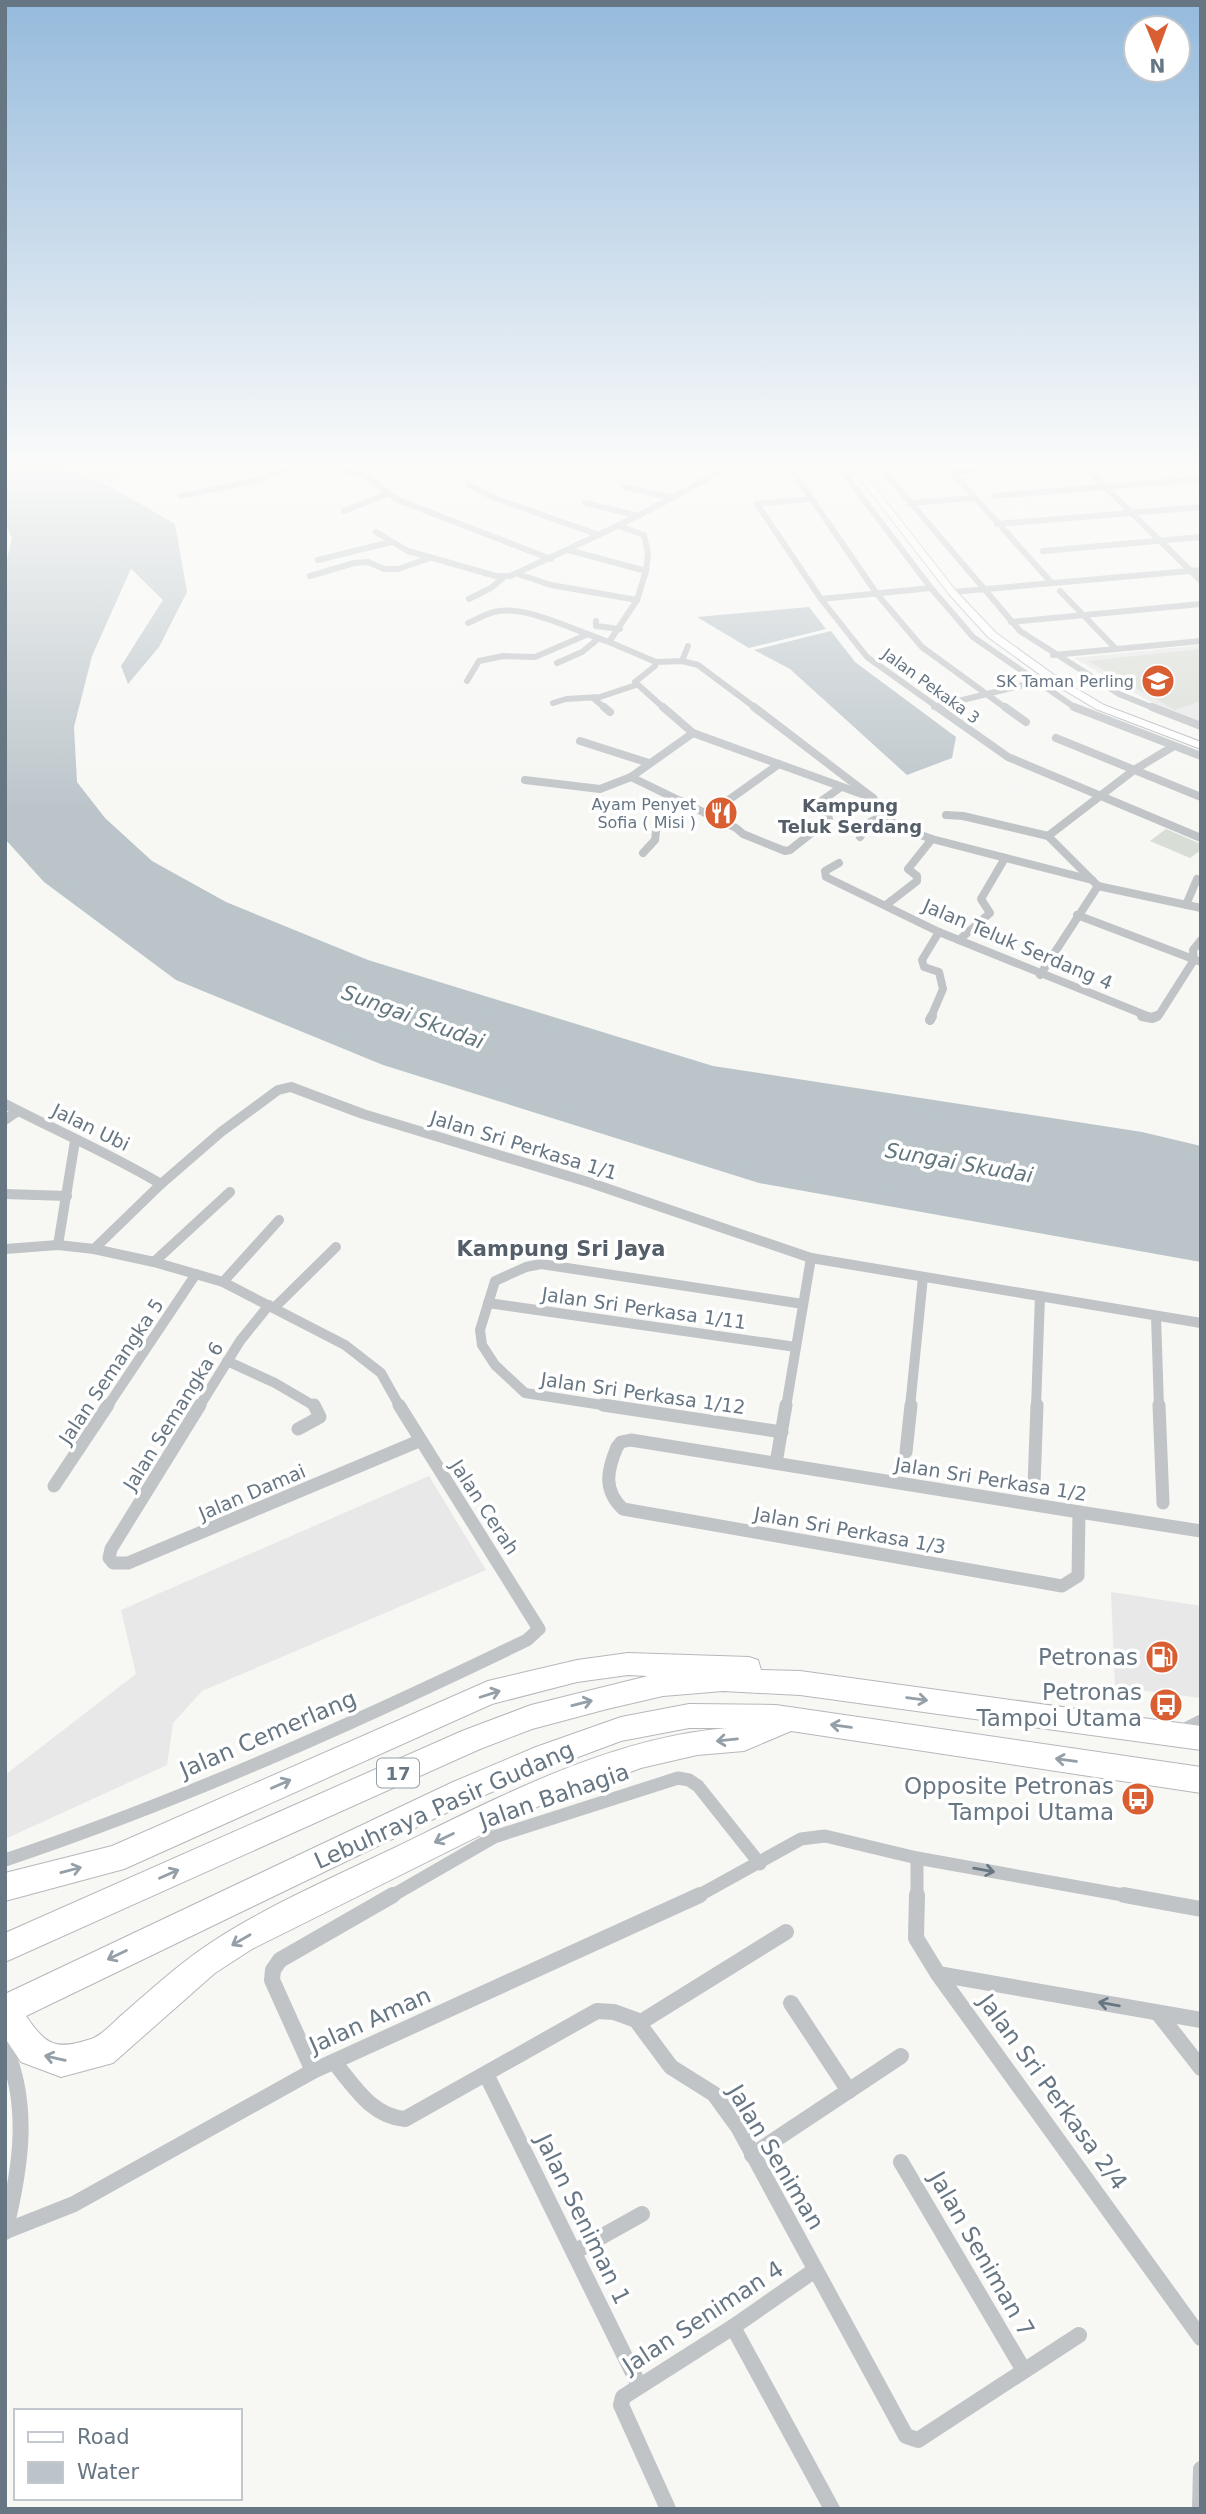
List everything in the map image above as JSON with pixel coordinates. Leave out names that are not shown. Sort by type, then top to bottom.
[{"type":"highway","points":[[5,1887],[114,1859],[488,1693],[577,1671],[628,1664],[713,1665],[761,1669],[786,1675],[800,1683]]},
{"type":"highway","name":"Lebuhraya Pasir Gudang","points":[[17,1943],[471,1740],[531,1717],[663,1684],[723,1680],[800,1683],[1188,1736]]},
{"type":"highway","name":"Lebuhraya Pasir Gudang","points":[[5,2010],[463,1791],[556,1752],[621,1729],[689,1716],[791,1719],[1194,1781]]},
{"type":"highway","points":[[5,2010],[32,2051],[61,2062],[102,2052],[205,1963],[242,1939],[535,1794],[641,1756],[697,1743],[744,1739],[791,1719]]},
{"type":"main road","points":[[943,580],[992,635],[1053,679],[1100,707],[1201,746]]},
{"type":"main road","points":[[956,580],[1002,632],[1106,702],[1201,739]]},
{"type":"street","points":[[469,599],[491,589],[500,580]]},
{"type":"street","points":[[535,580],[551,586],[637,600]]},
{"type":"street","points":[[609,642],[637,600],[643,580]]},
{"type":"street","name":"Jalan Pekaka 3","points":[[808,580],[867,657],[1008,757],[1201,838]]},
{"type":"street","points":[[867,580],[922,647],[1026,722]]},
{"type":"street","points":[[925,580],[973,637],[1082,712],[1201,756]]},
{"type":"street","points":[[975,580],[1011,622],[1053,655],[1119,694],[1201,726]]},
{"type":"street","points":[[952,592],[1070,580]]},
{"type":"street","points":[[821,599],[931,588]]},
{"type":"street","points":[[1060,591],[1116,649]]},
{"type":"street","points":[[1011,622],[1201,604]]},
{"type":"street","points":[[468,623],[488,614],[509,610],[609,642],[656,662],[682,661],[698,665],[838,769],[873,798],[884,815],[898,827],[932,839],[1095,883],[1201,908]]},
{"type":"street","points":[[596,621],[596,626],[620,629]]},
{"type":"street","points":[[467,681],[479,661],[503,656],[536,657],[586,635]]},
{"type":"street","points":[[557,663],[582,652],[598,639]]},
{"type":"street","points":[[1053,655],[1201,641]]},
{"type":"street","points":[[682,661],[688,646]]},
{"type":"street","points":[[636,685],[636,679],[655,666],[656,662]]},
{"type":"street","points":[[934,707],[1053,679]]},
{"type":"street","points":[[553,703],[566,699],[593,698],[636,685]]},
{"type":"street","points":[[636,685],[670,710],[693,733],[873,798]]},
{"type":"street","points":[[593,698],[610,712]]},
{"type":"street","points":[[525,780],[600,789],[631,777],[693,733]]},
{"type":"street","points":[[1056,737],[1201,797]]},
{"type":"street","points":[[580,741],[649,763]]},
{"type":"street","points":[[1048,836],[1134,771],[1174,746]]},
{"type":"street","points":[[709,814],[779,764]]},
{"type":"street","points":[[631,777],[709,814],[743,834],[785,851],[790,850],[829,819],[828,815],[816,806],[841,787]]},
{"type":"street","points":[[643,853],[653,844],[658,832],[657,822],[681,801]]},
{"type":"street","points":[[860,837],[870,822],[884,815]]},
{"type":"street","points":[[946,815],[963,816],[1048,836],[1095,883]]},
{"type":"street","points":[[886,905],[917,881],[917,876],[908,869],[932,839]]},
{"type":"street","points":[[959,940],[990,913],[981,899],[1004,858]]},
{"type":"street","name":"Jalan Teluk Serdang 4","points":[[839,863],[825,871],[826,877],[939,932],[1152,1018],[1159,1015],[1197,961]]},
{"type":"street","points":[[1186,905],[1198,879]]},
{"type":"street","points":[[1040,975],[1095,883]]},
{"type":"street","points":[[1077,915],[1197,961]]},
{"type":"street","points":[[930,1020],[943,989],[939,972],[924,967],[922,960],[939,932]]},
{"type":"street","points":[[1197,961],[1193,950],[1201,940]]},
{"type":"street","name":"Jalan Sri Perkasa 1/1","points":[[94,1248],[161,1184],[234,1122],[278,1090],[291,1087],[363,1114],[588,1182],[811,1258],[1201,1323]]},
{"type":"street","name":"Jalan Ubi","points":[[5,1104],[75,1141],[114,1156],[161,1184]]},
{"type":"street","points":[[5,1119],[18,1111]]},
{"type":"street","points":[[58,1245],[75,1141]]},
{"type":"street","points":[[154,1262],[230,1192]]},
{"type":"street","points":[[5,1194],[67,1196]]},
{"type":"street","points":[[223,1282],[279,1220]]},
{"type":"street","name":"Jalan Cerah","points":[[5,1249],[58,1245],[94,1248],[196,1274],[223,1282],[272,1306],[354,1352],[381,1373],[419,1441],[539,1629]]},
{"type":"street","name":"Jalan Semangka 6","points":[[111,1549],[227,1361],[272,1306],[336,1247]]},
{"type":"street","points":[[776,1463],[811,1258]]},
{"type":"street","name":"Jalan Sri Perkasa 1/12","points":[[782,1432],[525,1394],[500,1370],[482,1345],[481,1331],[495,1281],[526,1267],[541,1264],[803,1304]]},
{"type":"street","name":"Jalan Semangka 5","points":[[54,1486],[196,1274]]},
{"type":"street","points":[[906,1452],[923,1277]]},
{"type":"street","points":[[1034,1485],[1040,1296]]},
{"type":"street","name":"Jalan Sri Perkasa 1/11","points":[[488,1303],[796,1347]]},
{"type":"street","points":[[1157,1316],[1163,1503]]},
{"type":"street","points":[[227,1361],[316,1406],[320,1417],[298,1429]]},
{"type":"street","name":"Jalan Damai","points":[[111,1549],[109,1558],[113,1563],[128,1563],[419,1441]]},
{"type":"street","name":"Jalan Sri Perkasa 1/2","points":[[622,1441],[1201,1531]]},
{"type":"street","name":"Jalan Sri Perkasa 1/3","points":[[622,1441],[608,1478],[608,1491],[623,1509],[1062,1586],[1078,1576],[1079,1511]]},
{"type":"street","name":"Jalan Cemerlang","points":[[5,1860],[107,1826],[409,1696],[527,1640],[539,1629]]},
{"type":"street","points":[[1188,1736],[1201,1721]]},
{"type":"street","name":"Jalan Bahagia","points":[[313,2071],[272,1980],[273,1970],[280,1960],[495,1837],[678,1778],[689,1780],[698,1786],[760,1864]]},
{"type":"street","name":"Jalan Aman","points":[[6,2231],[74,2204],[313,2071],[708,1892],[801,1839],[825,1836],[917,1858]]},
{"type":"street","points":[[917,1858],[1201,1909]]},
{"type":"street","name":"Jalan Sri Perkasa 2/4","points":[[917,1858],[916,1938],[938,1974],[1201,2338]]},
{"type":"street","points":[[334,2062],[381,2115],[393,2120],[405,2119],[597,2011],[619,2011],[641,2022],[786,1932]]},
{"type":"street","points":[[938,1974],[1201,2020]]},
{"type":"street","points":[[791,2003],[849,2091]]},
{"type":"street","points":[[1158,2013],[1201,2068]]},
{"type":"street","name":"Jalan Seniman","points":[[641,2022],[657,2050],[673,2070],[708,2088],[720,2101],[906,2436],[918,2440],[1023,2369],[1079,2335]]},
{"type":"street","points":[[5,2048],[11,2059],[20,2103],[21,2142],[6,2231]]},
{"type":"street","points":[[752,2155],[901,2056]]},
{"type":"street","name":"Jalan Seniman 1","points":[[486,2074],[639,2385]]},
{"type":"street","name":"Jalan Seniman 7","points":[[901,2162],[1023,2369]]},
{"type":"street","points":[[574,2252],[642,2214]]},
{"type":"street","name":"Jalan Seniman 4","points":[[668,2509],[621,2405],[623,2397],[733,2327],[815,2270]]},
{"type":"street","points":[[733,2327],[832,2509]]},
{"type":"street","points":[[1200,2509],[1201,2469]]},
{"type":"shaded area","name":"SK Taman Perling","points":[[1201,645],[1201,723],[1156,705],[1074,658]]},
{"type":"shaded area","name":"SK Taman Perling","points":[[1201,649],[1201,701],[1175,710],[1088,661]]},
{"type":"shaded area","points":[[1166,829],[1201,844],[1201,850],[1190,858],[1150,841]]},
{"type":"shaded area","points":[[429,1476],[486,1570],[202,1691],[173,1723],[167,1765],[5,1839],[5,1775],[136,1674],[121,1610]]},
{"type":"shaded area","points":[[1111,1592],[1201,1606],[1201,1698],[1115,1687]]},
{"type":"water","name":"Sungai Skudai","points":[[9,580],[119,580],[85,656],[66,727],[69,782],[99,822],[146,865],[220,906],[361,964],[711,1072],[1142,1139],[1201,1153],[1201,1254],[759,1176],[390,1061],[183,976],[50,878],[5,828],[5,600]]},
{"type":"water","points":[[143,580],[185,580],[187,592],[159,647],[128,684],[121,666],[163,600]]},
{"type":"water","points":[[809,607],[826,629],[749,648],[697,617]]},
{"type":"water","points":[[831,631],[855,662],[956,737],[952,758],[907,775],[790,669],[754,650]]},
{"type":"waterway","points":[[5,600],[9,580]]},
{"type":"waterway","points":[[119,580],[85,656],[66,727],[69,782],[99,822],[146,865],[220,906],[361,964],[711,1072],[1142,1139],[1201,1153]]},
{"type":"waterway","points":[[5,828],[50,878],[183,976],[390,1061],[759,1176],[1201,1254]]},
{"type":"place","name":"SK Taman Perling","points":[[1158,681]]},
{"type":"place","name":"Ayam Penyet Sofia ( Misi )","points":[[721,813]]},
{"type":"place","name":"Petronas","points":[[1162,1657]]},
{"type":"place","name":"Petronas Tampoi Utama","points":[[1166,1705]]},
{"type":"place","name":"Opposite Petronas Tampoi Utama","points":[[1138,1799]]},
{"type":"district","name":"Kampung Teluk Serdang","points":[[850,815]]},
{"type":"district","name":"Kampung Sri Jaya","points":[[561,1249]]}]
